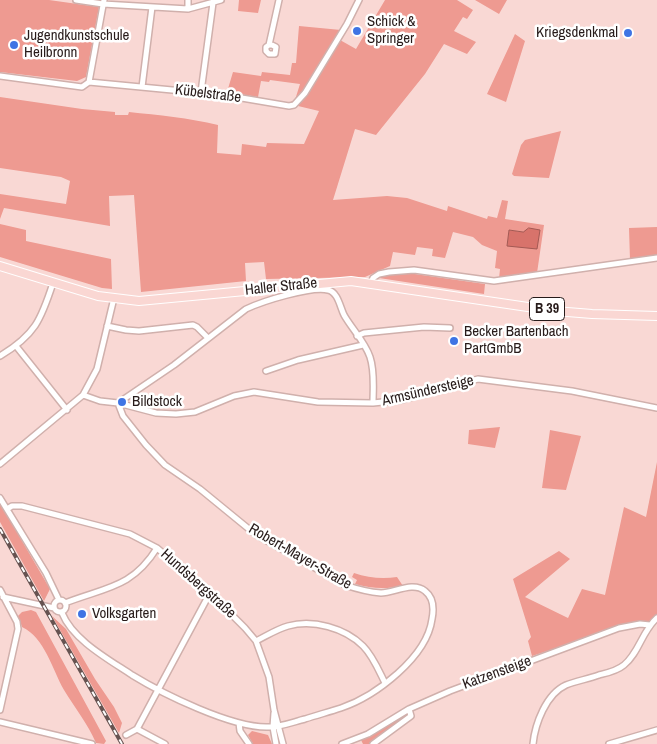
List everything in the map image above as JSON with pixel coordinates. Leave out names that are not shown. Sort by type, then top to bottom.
[{"type":"main road","name":"B 39","points":[[0,264],[53,283],[90,294],[114,298]]},
{"type":"main road","name":"Haller Straße","points":[[114,298],[139,301],[351,281],[555,311],[657,316]]},
{"type":"street","points":[[76,0],[188,9],[221,0]]},
{"type":"street","points":[[188,0],[188,9]]},
{"type":"street","points":[[269,45],[279,0]]},
{"type":"street","name":"Kübelstraße","points":[[0,76],[82,87],[89,82],[201,92],[284,106],[294,105],[305,93],[347,24],[359,0]]},
{"type":"street","points":[[89,82],[103,2]]},
{"type":"street","points":[[201,92],[213,3]]},
{"type":"street","points":[[142,87],[152,7]]},
{"type":"street","points":[[371,283],[372,278],[378,274],[399,270],[414,270],[494,281],[657,258]]},
{"type":"street","points":[[0,356],[16,346],[34,330],[41,319],[53,283]]},
{"type":"street","points":[[118,403],[174,366],[246,309],[290,294],[324,290],[331,290],[336,295],[344,315],[370,355],[373,403]]},
{"type":"street","points":[[0,464],[67,410],[83,394],[97,370],[114,298]]},
{"type":"street","points":[[108,326],[140,331],[193,326],[197,327],[208,338]]},
{"type":"street","points":[[357,336],[364,333],[415,328],[450,328]]},
{"type":"street","points":[[266,371],[298,360],[363,345]]},
{"type":"street","points":[[16,346],[67,410]]},
{"type":"street","name":"Armsündersteige","points":[[83,394],[100,400],[156,413],[176,414],[195,412],[234,396],[254,392],[318,402],[373,403],[402,400],[478,379],[572,391],[657,408]]},
{"type":"street","name":"Robert-Mayer-Straße","points":[[62,612],[68,624],[88,644],[158,690],[191,705],[240,723],[258,727],[280,726],[343,708],[368,695],[411,661],[426,638],[433,614],[430,596],[426,592],[416,588],[405,588],[383,593],[360,591],[344,585],[255,534],[200,489],[165,465],[123,416],[118,403]]},
{"type":"street","points":[[0,498],[51,581],[59,600],[66,603],[126,581],[138,573],[157,548]]},
{"type":"street","name":"Hundsbergstraße","points":[[7,509],[12,506],[22,506],[130,534],[157,548],[210,593],[256,641],[269,677],[274,710],[280,726],[283,744]]},
{"type":"street","points":[[0,590],[2,597],[17,622],[18,629],[0,710]]},
{"type":"street","points":[[126,736],[137,729],[210,593]]},
{"type":"street","points":[[2,597],[54,608],[56,612],[62,612],[66,608],[66,603]]},
{"type":"street","points":[[54,608],[55,602],[59,600]]},
{"type":"street","points":[[533,744],[536,727],[553,695],[565,685],[614,671],[623,666],[650,625],[657,618]]},
{"type":"street","name":"Katzensteige","points":[[342,744],[368,734],[408,709],[477,680],[619,628],[640,624],[650,625]]},
{"type":"street","points":[[256,641],[288,626],[320,625],[337,630],[363,646],[378,667],[385,683]]},
{"type":"street","points":[[373,744],[411,716],[408,709]]},
{"type":"street","name":"Hundsbergstraße","points":[[274,710],[273,727],[276,744]]},
{"type":"street","points":[[0,722],[92,744]]},
{"type":"street","points":[[240,723],[240,731],[249,744]]},
{"type":"street","points":[[137,729],[165,744]]},
{"type":"street","points":[[610,744],[657,730]]},
{"type":"shaded area","points":[[0,0],[49,0],[99,7],[86,77],[77,81],[0,72]]},
{"type":"shaded area","points":[[239,0],[261,0],[258,13],[238,11]]},
{"type":"shaded area","points":[[385,0],[457,0],[473,10],[467,19],[463,17],[454,31],[476,42],[467,54],[444,44],[425,74],[376,135],[355,129],[333,200],[387,196],[407,198],[447,211],[448,206],[487,219],[488,216],[497,218],[502,200],[508,201],[505,219],[544,225],[537,273],[499,279],[500,269],[495,268],[497,251],[482,245],[473,237],[453,232],[445,258],[432,256],[433,249],[417,247],[415,255],[393,252],[390,266],[365,277],[266,279],[264,262],[245,263],[246,281],[141,292],[134,195],[109,196],[110,226],[4,208],[0,219],[0,194],[66,204],[70,181],[61,177],[0,168],[0,97],[115,112],[115,115],[128,115],[129,112],[218,125],[217,153],[241,155],[242,144],[266,147],[267,143],[304,144],[319,111],[298,106],[340,40],[356,49]],"holes":[[[509,230],[523,232],[507,246]]]},
{"type":"shaded area","points":[[475,0],[507,0],[499,14]]},
{"type":"shaded area","points":[[299,26],[341,30],[295,102],[286,104],[295,100],[300,84],[270,80],[269,82],[261,81],[258,97],[227,92],[233,72],[261,76],[262,72],[290,75],[292,63],[296,63]]},
{"type":"shaded area","points":[[515,34],[525,41],[506,102],[487,94]]},
{"type":"shaded area","points":[[561,131],[549,178],[514,176],[512,174],[521,145],[525,140]]},
{"type":"shaded area","points":[[0,224],[26,230],[26,241],[111,259],[112,289],[102,288],[0,257]]},
{"type":"shaded area","points":[[657,227],[657,256],[630,260],[629,228]]},
{"type":"shaded area","points":[[529,228],[540,230],[537,249],[507,246],[509,230],[523,232]]},
{"type":"shaded area","points":[[415,274],[485,284],[484,294],[379,278],[385,275]]},
{"type":"shaded area","points":[[500,427],[495,448],[468,444],[469,430]]},
{"type":"shaded area","points":[[550,430],[581,436],[566,490],[542,488]]},
{"type":"shaded area","points":[[657,462],[657,617],[650,621],[637,622],[532,656],[528,641],[531,637],[513,579],[559,551],[570,559],[525,597],[568,618],[582,589],[605,595],[624,507],[646,517]]},
{"type":"shaded area","points":[[0,503],[50,589],[44,601],[0,522]]},
{"type":"shaded area","points":[[354,573],[376,578],[397,577],[403,586],[379,588],[355,584],[357,580],[352,577]]},
{"type":"shaded area","points":[[31,610],[36,612],[106,741],[104,744],[96,743],[64,690],[42,646],[30,632],[22,627],[18,616],[22,612]]},
{"type":"shaded area","points":[[52,616],[66,629],[95,679],[114,707],[122,723],[119,733]]},
{"type":"shaded area","points":[[406,713],[407,716],[370,744],[363,744],[361,740]]},
{"type":"shaded area","points":[[252,731],[268,735],[272,744],[253,744],[248,735]]},
{"type":"railway","points":[[0,529],[122,744]]},
{"type":"place","name":"Schick & Springer","points":[[357,31]]},
{"type":"place","name":"Kriegsdenkmal","points":[[628,33]]},
{"type":"place","name":"Jugendkunstschule Heilbronn","points":[[14,45]]},
{"type":"place","name":"Becker Bartenbach PartGmbB","points":[[454,341]]},
{"type":"place","name":"Bildstock","points":[[122,402]]},
{"type":"place","name":"Volksgarten","points":[[82,614]]}]
